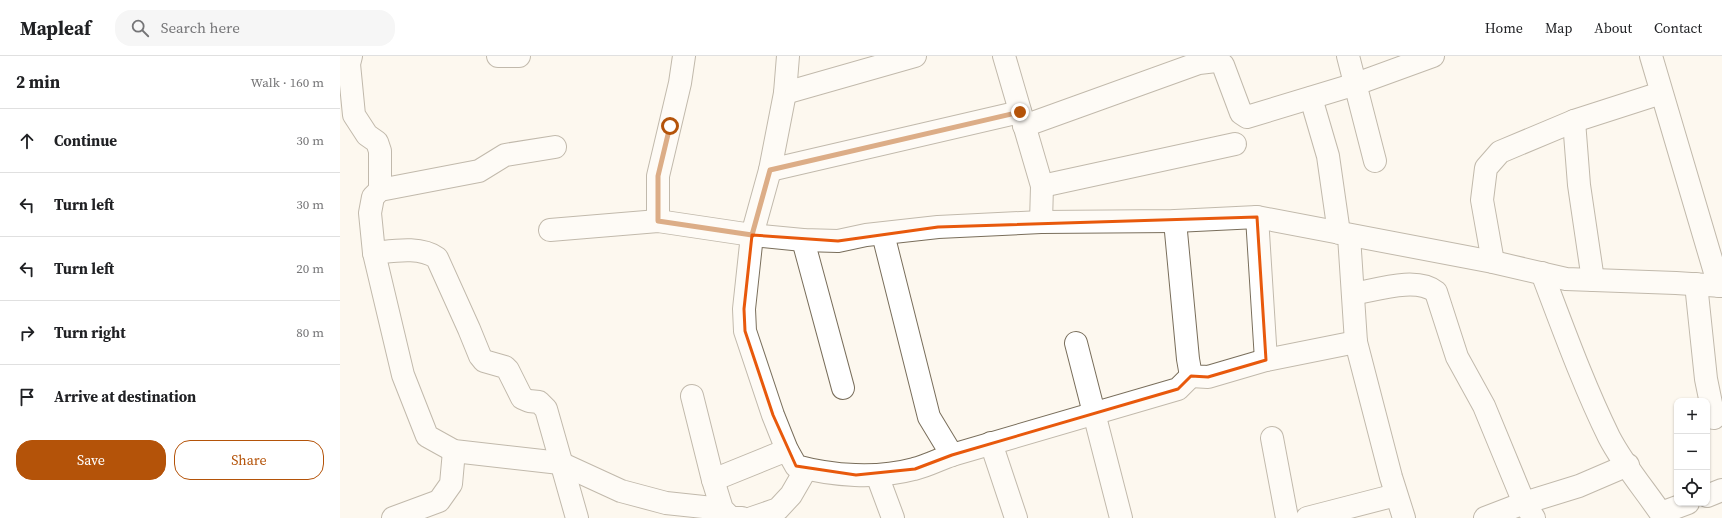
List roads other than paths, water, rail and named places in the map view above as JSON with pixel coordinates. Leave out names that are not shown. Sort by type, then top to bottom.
[{"type":"street","points":[[350,56],[349,64],[354,115],[367,135],[377,142],[380,150],[380,190]]},
{"type":"street","points":[[498,56],[519,56]]},
{"type":"street","points":[[658,221],[658,176],[680,82],[684,56]]},
{"type":"street","points":[[788,56],[785,93],[770,170],[752,235],[744,309],[745,331],[786,450],[796,466],[806,469],[856,475],[877,475],[915,469],[952,455],[991,443],[1178,389],[1192,376],[1208,377],[1266,360],[1356,342]]},
{"type":"street","points":[[785,93],[915,56]]},
{"type":"street","points":[[1004,56],[1042,186],[1040,222]]},
{"type":"street","points":[[1348,56],[1375,161]]},
{"type":"street","points":[[770,170],[1022,119],[1200,63],[1222,60],[1241,113],[1247,117],[1356,84],[1433,56]]},
{"type":"street","points":[[550,230],[658,221],[752,235],[803,240],[838,241],[866,235],[938,227],[1040,222],[1175,221],[1257,217],[1344,235],[1493,262],[1566,279],[1721,286],[1650,56]]},
{"type":"street","points":[[1493,262],[1482,200],[1486,168],[1500,152],[1574,121],[1661,93]]},
{"type":"street","points":[[1310,98],[1328,156],[1344,235],[1353,294],[1356,342],[1396,495],[1404,518]]},
{"type":"street","points":[[1574,121],[1579,185],[1593,280]]},
{"type":"street","points":[[1042,186],[1235,144]]},
{"type":"street","points":[[555,147],[506,156],[479,171],[380,190],[373,197],[370,213],[374,254],[404,375],[427,436],[454,451],[560,463],[621,491],[666,503],[722,509]]},
{"type":"street","points":[[1257,217],[1266,360]]},
{"type":"street","points":[[1175,221],[1188,359],[1192,376]]},
{"type":"street","points":[[883,234],[929,417],[952,455]]},
{"type":"street","points":[[803,240],[843,388]]},
{"type":"street","points":[[374,254],[400,251],[429,252],[437,258],[480,356],[484,361],[505,367],[512,376],[522,398],[529,401],[540,402],[546,408],[560,463],[577,518]]},
{"type":"street","points":[[1542,273],[1580,372],[1610,438],[1662,516],[1682,506]]},
{"type":"street","points":[[1353,294],[1409,284],[1430,287],[1436,292],[1457,357],[1484,406],[1529,510]]},
{"type":"street","points":[[1696,284],[1706,379],[1714,418]]},
{"type":"street","points":[[1076,343],[1121,518]]},
{"type":"street","points":[[692,396],[713,480],[722,509],[731,518],[742,518]]},
{"type":"street","points":[[1272,438],[1288,518]]},
{"type":"street","points":[[991,443],[1016,518]]},
{"type":"street","points":[[713,480],[786,450]]},
{"type":"street","points":[[393,518],[439,501],[451,484],[454,451]]},
{"type":"street","points":[[1485,518],[1529,510],[1628,465]]},
{"type":"street","points":[[752,518],[778,509],[791,495],[806,469]]},
{"type":"street","points":[[877,475],[893,518]]},
{"type":"street","points":[[1710,495],[1722,490]]},
{"type":"street","points":[[1309,518],[1396,495]]}]
